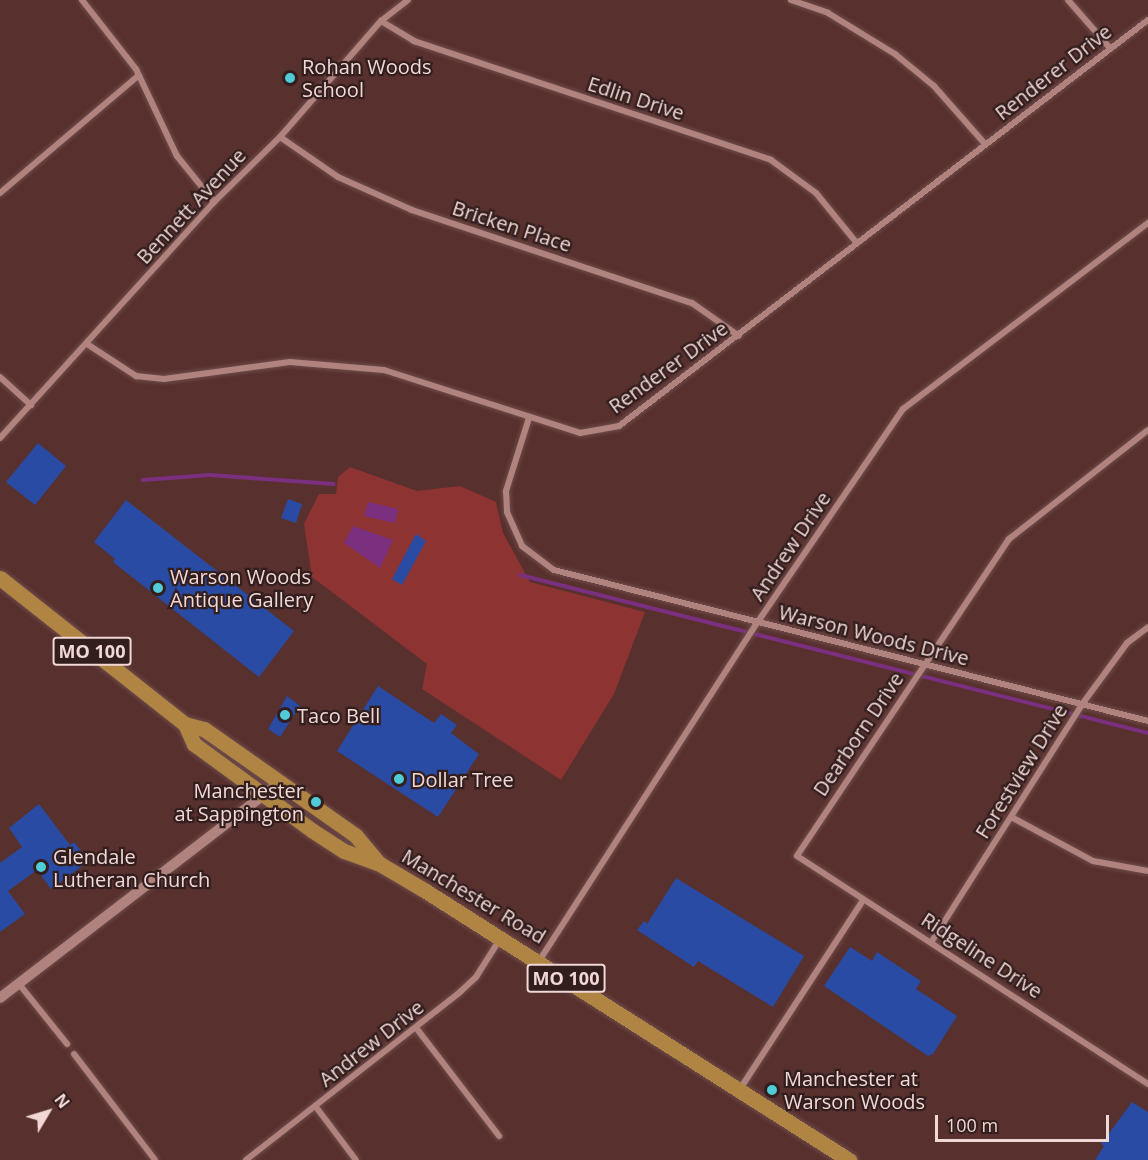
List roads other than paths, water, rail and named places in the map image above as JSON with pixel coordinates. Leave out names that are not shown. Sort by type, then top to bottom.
[{"type":"main road","name":"Manchester Road","points":[[0,578],[185,724],[204,729],[278,784],[356,836],[380,864]]},
{"type":"main road","name":"Manchester Road","points":[[185,724],[194,744],[264,797],[344,851],[380,864],[501,937],[849,1160]]},
{"type":"street","points":[[82,0],[139,75],[177,156],[214,202]]},
{"type":"street","name":"Bennett Avenue","points":[[0,438],[214,202],[280,137],[381,21],[408,0]]},
{"type":"street","points":[[791,0],[828,13],[895,54],[934,86],[986,144]]},
{"type":"street","points":[[1068,0],[1110,48]]},
{"type":"street","name":"Renderer Drive","points":[[87,344],[136,376],[164,379],[290,362],[384,370],[580,433],[620,426],[739,336],[856,242],[1148,20]]},
{"type":"street","name":"Edlin Drive","points":[[381,21],[414,41],[771,160],[816,193],[856,242]]},
{"type":"street","points":[[0,193],[139,75]]},
{"type":"street","name":"Bricken Place","points":[[280,137],[338,177],[412,210],[692,303],[739,336]]},
{"type":"street","name":"Andrew Drive","points":[[539,961],[756,626],[903,409],[1148,223]]},
{"type":"street","points":[[0,377],[31,405]]},
{"type":"street","name":"Warson Woods Drive","points":[[529,418],[506,491],[507,512],[514,535],[537,560],[554,570],[756,626],[1148,721]]},
{"type":"street","name":"Dearborn Drive","points":[[797,856],[1009,538],[1148,430]]},
{"type":"street","name":"Forestview Drive","points":[[932,941],[1012,818],[1072,718],[1127,643],[1148,627]]},
{"type":"street","points":[[0,998],[278,784]]},
{"type":"street","points":[[1012,818],[1093,861],[1148,871]]},
{"type":"street","name":"Ridgeline Drive","points":[[797,856],[863,900],[932,941],[1148,1083]]},
{"type":"street","points":[[740,1089],[863,900]]},
{"type":"street","name":"Andrew Drive","points":[[246,1160],[417,1029],[476,977],[501,937]]},
{"type":"street","points":[[19,984],[67,1044]]},
{"type":"street","points":[[417,1029],[498,1136]]},
{"type":"street","points":[[74,1054],[155,1160]]},
{"type":"street","points":[[316,1107],[356,1160]]},
{"type":"waterway","points":[[143,480],[210,475],[334,484]]},
{"type":"waterway","points":[[520,575],[1148,733]]},
{"type":"place","name":"Rohan Woods School","points":[[290,78]]},
{"type":"place","name":"Warson Woods Antique Gallery","points":[[158,588]]},
{"type":"place","name":"Taco Bell","points":[[285,715]]},
{"type":"place","name":"Dollar Tree","points":[[399,779]]},
{"type":"place","name":"Manchester at Sappington","points":[[316,802]]},
{"type":"place","name":"Glendale Lutheran Church","points":[[41,867]]},
{"type":"place","name":"Manchester at Warson Woods","points":[[772,1090]]}]
